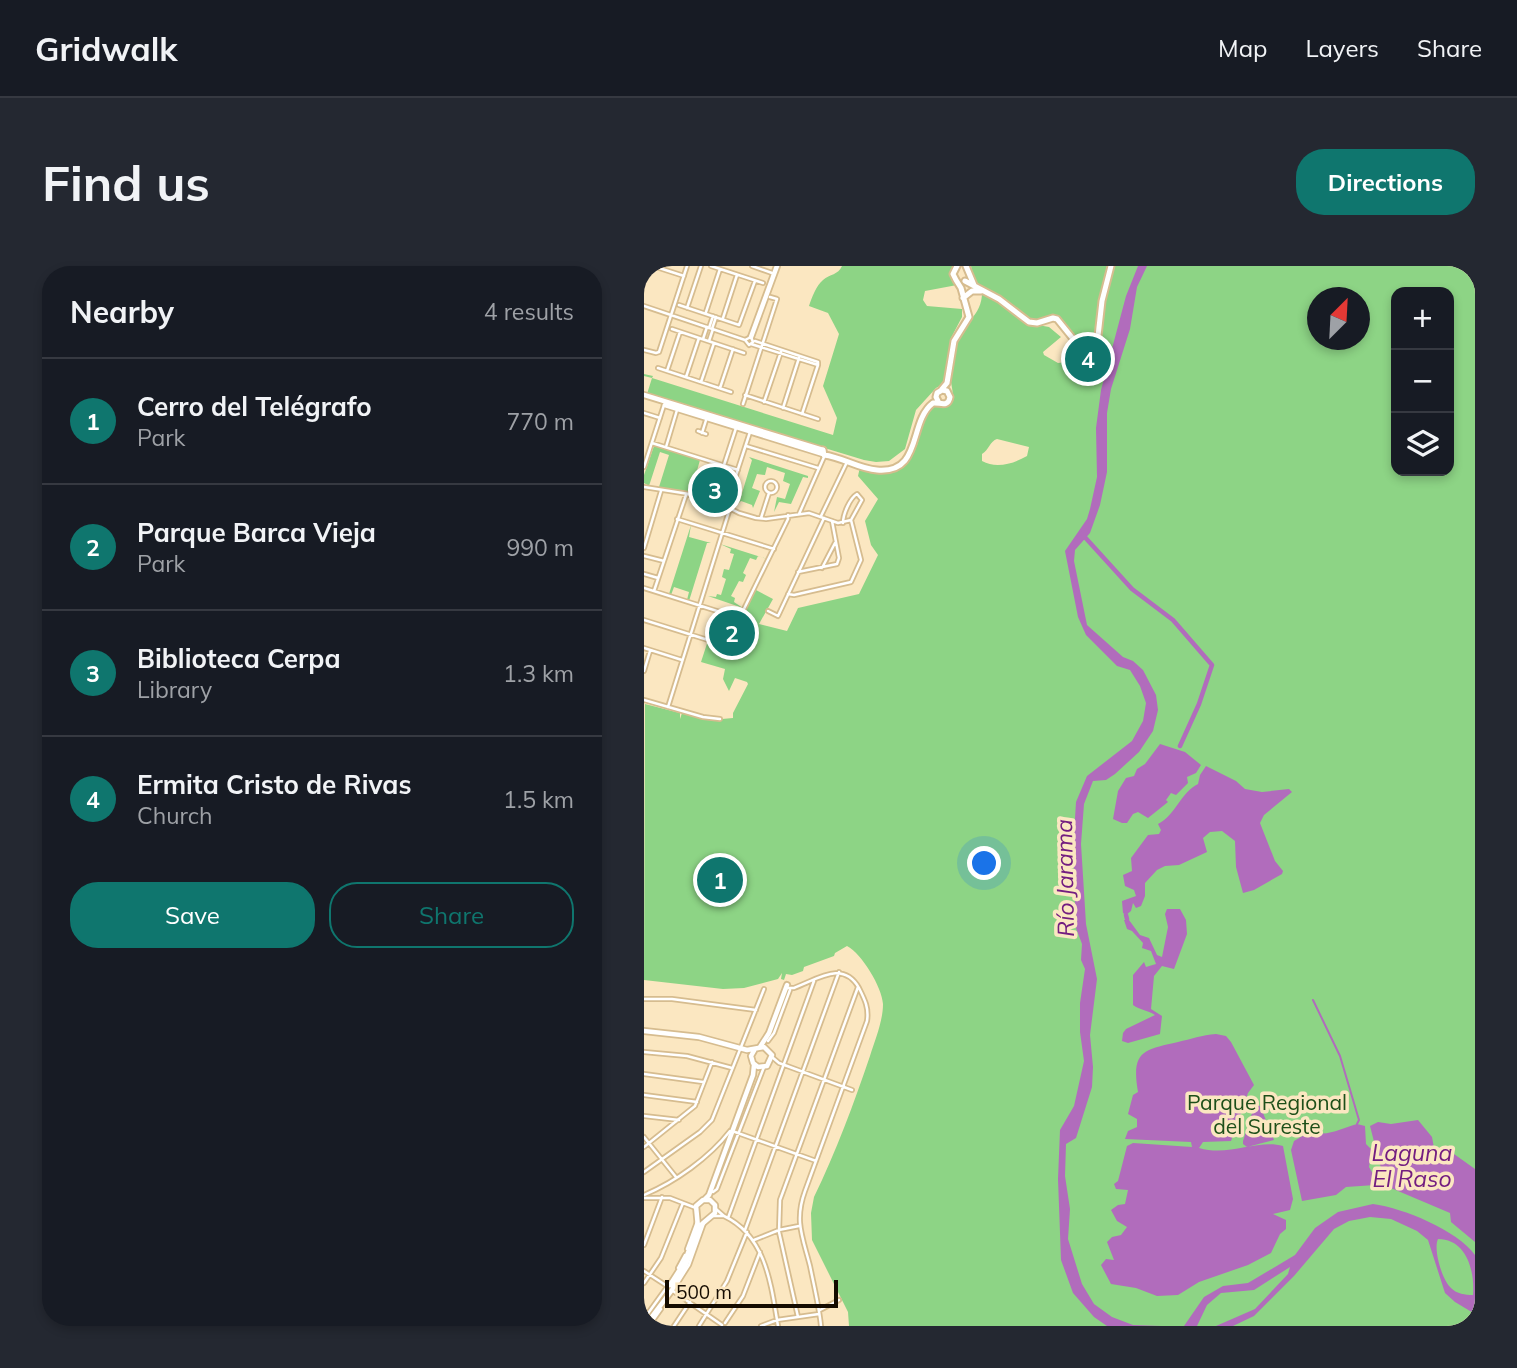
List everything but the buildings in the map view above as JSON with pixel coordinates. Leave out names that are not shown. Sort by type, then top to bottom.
[{"type":"main road","points":[[966,266],[976,287]]},
{"type":"main road","points":[[956,280],[987,293],[1029,322],[1037,323],[1053,318],[1059,320],[1074,340],[1087,347],[1095,342],[1098,336],[1102,301],[1111,266]]},
{"type":"main road","points":[[825,453],[884,467],[907,452],[919,414],[947,383],[954,341],[969,317],[956,280],[956,267]]},
{"type":"main road","points":[[962,295],[970,275]]},
{"type":"main road","points":[[962,295],[972,291],[987,293]]},
{"type":"main road","points":[[825,453],[876,470],[901,464],[913,448],[922,415],[930,405],[947,403],[950,400],[948,371]]},
{"type":"main road","points":[[942,390],[950,394]]},
{"type":"main road","points":[[936,395],[939,403]]},
{"type":"street","points":[[653,266],[684,276]]},
{"type":"street","points":[[644,350],[658,353],[687,266]]},
{"type":"street","points":[[687,308],[701,266]]},
{"type":"street","points":[[711,266],[763,283]]},
{"type":"street","points":[[752,266],[773,273]]},
{"type":"street","points":[[750,340],[776,266]]},
{"type":"street","points":[[705,313],[720,269]]},
{"type":"street","points":[[722,319],[737,275]]},
{"type":"street","points":[[679,305],[739,325],[755,281]]},
{"type":"street","points":[[743,404],[777,299],[770,297]]},
{"type":"street","points":[[644,306],[818,365],[802,414]]},
{"type":"street","points":[[704,339],[714,316]]},
{"type":"street","points":[[701,382],[712,342],[710,328]]},
{"type":"street","points":[[672,329],[744,353]]},
{"type":"street","points":[[667,371],[680,331]]},
{"type":"street","points":[[686,377],[699,338]]},
{"type":"street","points":[[720,388],[733,349]]},
{"type":"street","points":[[764,402],[781,351]]},
{"type":"street","points":[[783,408],[799,358]]},
{"type":"street","points":[[658,368],[731,392]]},
{"type":"street","points":[[746,395],[818,419]]},
{"type":"street","points":[[644,397],[825,453]]},
{"type":"street","points":[[644,397],[825,453]]},
{"type":"street","points":[[644,467],[664,404]]},
{"type":"street","points":[[666,447],[678,408]]},
{"type":"street","points":[[644,413],[660,418]]},
{"type":"street","points":[[702,433],[707,417]]},
{"type":"street","points":[[724,465],[736,427]]},
{"type":"street","points":[[668,707],[722,533],[750,431]]},
{"type":"street","points":[[652,443],[738,470]]},
{"type":"street","points":[[746,446],[818,468]]},
{"type":"street","points":[[799,514],[825,453]]},
{"type":"street","points":[[768,611],[778,616],[847,461]]},
{"type":"street","points":[[644,487],[708,497],[744,515],[761,519],[809,513],[843,523],[850,520],[863,500],[857,494],[848,507],[843,523]]},
{"type":"street","points":[[644,548],[662,490]]},
{"type":"street","points":[[681,493],[684,499]]},
{"type":"street","points":[[761,519],[769,493]]},
{"type":"street","points":[[654,591],[684,499],[688,494]]},
{"type":"street","points":[[644,588],[736,617],[743,613],[788,515]]},
{"type":"street","points":[[677,519],[774,549]]},
{"type":"street","points":[[788,594],[794,595],[851,582],[861,560],[850,520]]},
{"type":"street","points":[[797,572],[836,565],[839,561],[832,521]]},
{"type":"street","points":[[822,568],[836,542]]},
{"type":"street","points":[[644,556],[664,562]]},
{"type":"street","points":[[644,574],[659,578]]},
{"type":"street","points":[[644,621],[708,640]]},
{"type":"street","points":[[644,648],[682,660]]},
{"type":"street","points":[[644,671],[650,650]]},
{"type":"street","points":[[644,701],[703,718],[720,719]]},
{"type":"street","points":[[699,1326],[727,1281],[839,972]]},
{"type":"street","points":[[751,1057],[768,1033],[786,985],[789,988],[839,972],[852,977],[867,1003],[867,1017],[802,1201],[799,1226],[821,1326]]},
{"type":"street","points":[[726,1217],[814,981]]},
{"type":"street","points":[[798,1317],[779,1230],[780,1200],[858,987]]},
{"type":"street","points":[[789,988],[767,1049],[781,1064],[852,1090]]},
{"type":"street","points":[[644,1172],[700,1132],[712,1120],[764,989]]},
{"type":"street","points":[[644,999],[672,999],[756,1010]]},
{"type":"street","points":[[644,1032],[741,1049],[767,1049]]},
{"type":"street","points":[[696,1208],[698,1203],[708,1200],[713,1192],[753,1075],[754,1064],[751,1057],[741,1049]]},
{"type":"street","points":[[644,1052],[687,1056],[732,1068]]},
{"type":"street","points":[[708,1200],[764,1066],[772,1057]]},
{"type":"street","points":[[644,1147],[680,1120],[697,1102],[712,1062]]},
{"type":"street","points":[[754,1064],[781,1064]]},
{"type":"street","points":[[644,1074],[705,1083]]},
{"type":"street","points":[[644,1095],[697,1102]]},
{"type":"street","points":[[644,1115],[680,1120]]},
{"type":"street","points":[[736,1130],[816,1161]]},
{"type":"street","points":[[646,1196],[676,1177],[736,1130]]},
{"type":"street","points":[[645,1137],[676,1177]]},
{"type":"street","points":[[645,1137],[658,1137]]},
{"type":"street","points":[[646,1196],[662,1197],[696,1208],[702,1219]]},
{"type":"street","points":[[644,1245],[662,1197]]},
{"type":"street","points":[[708,1200],[754,1240],[763,1259],[778,1326]]},
{"type":"street","points":[[644,1283],[667,1245],[683,1203]]},
{"type":"street","points":[[713,1216],[716,1209]]},
{"type":"street","points":[[646,1324],[688,1255],[702,1219],[726,1217]]},
{"type":"street","points":[[754,1240],[779,1230],[799,1226]]},
{"type":"street","points":[[644,1271],[725,1325],[743,1296],[760,1252]]},
{"type":"street","points":[[757,1262],[763,1259]]},
{"type":"street","points":[[761,1326],[819,1312],[839,1300]]},
{"type":"street","points":[[674,1326],[690,1302]]},
{"type":"green space","points":[[842,266],[953,266],[950,274],[957,285],[925,291],[923,300],[927,306],[962,309],[962,317],[951,338],[943,384],[916,410],[905,449],[889,461],[864,460],[647,394],[652,378],[833,435],[837,418],[823,386],[839,334],[828,313],[809,306],[818,285]]},
{"type":"green space","name":"Parque Regional del Sureste","points":[[971,266],[1475,266],[1475,1326],[849,1326],[848,1312],[812,1240],[811,1213],[814,1197],[844,1127],[880,1024],[882,997],[870,972],[859,956],[847,946],[834,956],[804,967],[803,971],[786,974],[784,980],[781,979],[782,973],[778,979],[744,988],[723,989],[644,980],[645,704],[680,713],[680,719],[682,713],[711,720],[733,718],[747,682],[735,678],[729,691],[723,679],[725,669],[701,662],[717,613],[742,616],[756,590],[773,599],[759,624],[787,631],[798,608],[859,594],[878,555],[871,545],[865,521],[878,499],[858,476],[860,467],[886,472],[908,461],[918,441],[926,413],[933,407],[951,402],[953,394],[950,361],[953,349],[958,337],[980,306],[982,288],[973,278]],"holes":[[[1058,318],[1078,340],[1087,344],[1088,353],[1099,355],[1093,381],[1067,362],[1058,363],[1044,355],[1043,352],[1061,337],[1049,327],[1038,325]],[[997,439],[1029,447],[1027,456],[1004,464],[993,465],[982,461],[982,454]]]},
{"type":"green space","points":[[654,446],[700,460],[691,492],[659,487],[669,455],[660,452],[649,486],[644,483]]},
{"type":"green space","points":[[749,457],[808,476],[803,477],[791,504],[779,502],[774,512],[777,497],[785,499],[790,484],[783,481],[785,473],[767,467],[765,475],[757,474],[752,488],[760,491],[753,508],[741,501],[739,503],[752,460]]},
{"type":"green space","points":[[691,525],[689,537],[711,543],[707,543],[689,601],[689,592],[674,587],[671,595],[669,594]]},
{"type":"green space","points":[[720,544],[758,556],[756,560],[750,558],[743,573],[746,575],[743,582],[739,581],[731,596],[735,598],[734,602],[743,608],[708,596],[721,595],[726,579],[722,577],[724,569],[729,570],[734,554],[730,553],[731,549]]},
{"type":"water","points":[[1138,266],[1147,266],[1137,287],[1130,329],[1111,389],[1107,413],[1107,472],[1100,505],[1090,533],[1075,550],[1074,561],[1087,625],[1123,657],[1143,670],[1156,695],[1158,710],[1153,731],[1139,752],[1106,780],[1093,781],[1084,804],[1081,844],[1086,924],[1097,979],[1090,1035],[1092,1087],[1076,1138],[1066,1144],[1065,1176],[1070,1209],[1068,1239],[1082,1284],[1094,1304],[1112,1317],[1133,1325],[1161,1326],[1107,1326],[1094,1317],[1073,1293],[1061,1260],[1058,1179],[1060,1130],[1074,1106],[1084,1061],[1080,1003],[1085,969],[1081,960],[1082,944],[1076,928],[1073,851],[1076,802],[1087,776],[1132,741],[1143,721],[1146,703],[1130,670],[1117,666],[1086,635],[1078,617],[1065,551],[1087,519],[1090,509],[1097,477],[1096,428],[1101,390],[1126,296]]},
{"type":"water","points":[[1160,744],[1185,752],[1201,765],[1196,773],[1187,777],[1188,783],[1176,795],[1171,793],[1166,800],[1168,802],[1148,818],[1138,812],[1133,814],[1127,823],[1113,819],[1118,791],[1126,778],[1134,776]]},
{"type":"water","points":[[1206,766],[1236,781],[1245,789],[1262,792],[1289,789],[1292,792],[1264,815],[1260,823],[1275,861],[1283,871],[1282,874],[1254,890],[1243,893],[1236,867],[1235,841],[1222,831],[1210,832],[1203,838],[1207,852],[1179,865],[1165,866],[1157,870],[1145,883],[1145,896],[1141,906],[1136,908],[1133,903],[1131,911],[1126,915],[1123,913],[1122,901],[1136,896],[1134,890],[1125,886],[1123,875],[1132,871],[1131,858],[1148,835],[1159,834],[1161,830],[1158,824],[1169,816],[1187,792],[1198,784]]},
{"type":"water","points":[[1167,909],[1180,909],[1186,920],[1187,934],[1174,969],[1162,966],[1154,976],[1151,1009],[1162,1016],[1160,1034],[1128,1043],[1122,1041],[1126,1029],[1155,1015],[1133,1005],[1133,975],[1144,962],[1146,967],[1156,964],[1151,951],[1142,948],[1143,943],[1127,929],[1124,920],[1129,920],[1140,935],[1149,938],[1157,955],[1162,957],[1168,927],[1165,914]]},
{"type":"water","points":[[1216,1034],[1226,1036],[1231,1042],[1254,1085],[1248,1093],[1231,1141],[1203,1142],[1199,1148],[1221,1150],[1273,1144],[1283,1146],[1293,1199],[1290,1210],[1273,1214],[1286,1220],[1286,1229],[1280,1234],[1271,1253],[1248,1265],[1199,1282],[1178,1295],[1157,1296],[1136,1288],[1111,1284],[1101,1265],[1106,1259],[1114,1260],[1107,1242],[1112,1237],[1121,1235],[1127,1227],[1117,1221],[1111,1210],[1125,1204],[1128,1190],[1116,1189],[1114,1184],[1118,1181],[1127,1146],[1133,1143],[1192,1147],[1191,1142],[1125,1139],[1128,1131],[1137,1127],[1137,1119],[1128,1114],[1133,1095],[1138,1092],[1138,1060],[1156,1047]]},
{"type":"water","points":[[1256,1101],[1274,1140],[1247,1147],[1243,1141]]},
{"type":"water","name":"Laguna El Raso","points":[[1418,1120],[1432,1137],[1434,1148],[1454,1154],[1475,1169],[1475,1242],[1451,1222],[1450,1213],[1391,1188],[1380,1165],[1370,1126],[1378,1122],[1391,1124]]},
{"type":"water","points":[[1357,1124],[1365,1126],[1366,1144],[1372,1150],[1369,1167],[1376,1179],[1375,1185],[1346,1187],[1336,1195],[1302,1201],[1291,1150],[1294,1141],[1311,1131],[1328,1133]]},
{"type":"water","points":[[1373,1204],[1385,1206],[1414,1215],[1456,1237],[1475,1255],[1475,1314],[1445,1293],[1428,1240],[1417,1231],[1391,1219],[1370,1217],[1349,1221],[1334,1229],[1294,1276],[1254,1316],[1233,1326],[1216,1326],[1255,1309],[1288,1274],[1290,1267],[1254,1290],[1221,1293],[1207,1305],[1197,1326],[1184,1326],[1204,1297],[1223,1286],[1248,1283],[1295,1255],[1315,1228],[1338,1212]],"holes":[[[1438,1239],[1456,1244],[1467,1258],[1473,1295],[1456,1292],[1444,1278],[1437,1244]]]},
{"type":"waterway","points":[[1082,534],[1132,589],[1173,620],[1212,665],[1199,704],[1180,746]]},
{"type":"waterway","points":[[1126,915],[1127,919]]},
{"type":"waterway","points":[[1313,1000],[1340,1056],[1359,1120],[1357,1124]]},
{"type":"place","name":"Ermita Cristo de Rivas","points":[[1088,359]]},
{"type":"place","name":"Biblioteca Cerpa","points":[[715,490]]},
{"type":"place","name":"Parque Barca Vieja","points":[[732,633]]},
{"type":"place","name":"Cerro del Telégrafo","points":[[720,880]]},
{"type":"water label","name":"Río Jarama","points":[[1065,878]]}]
